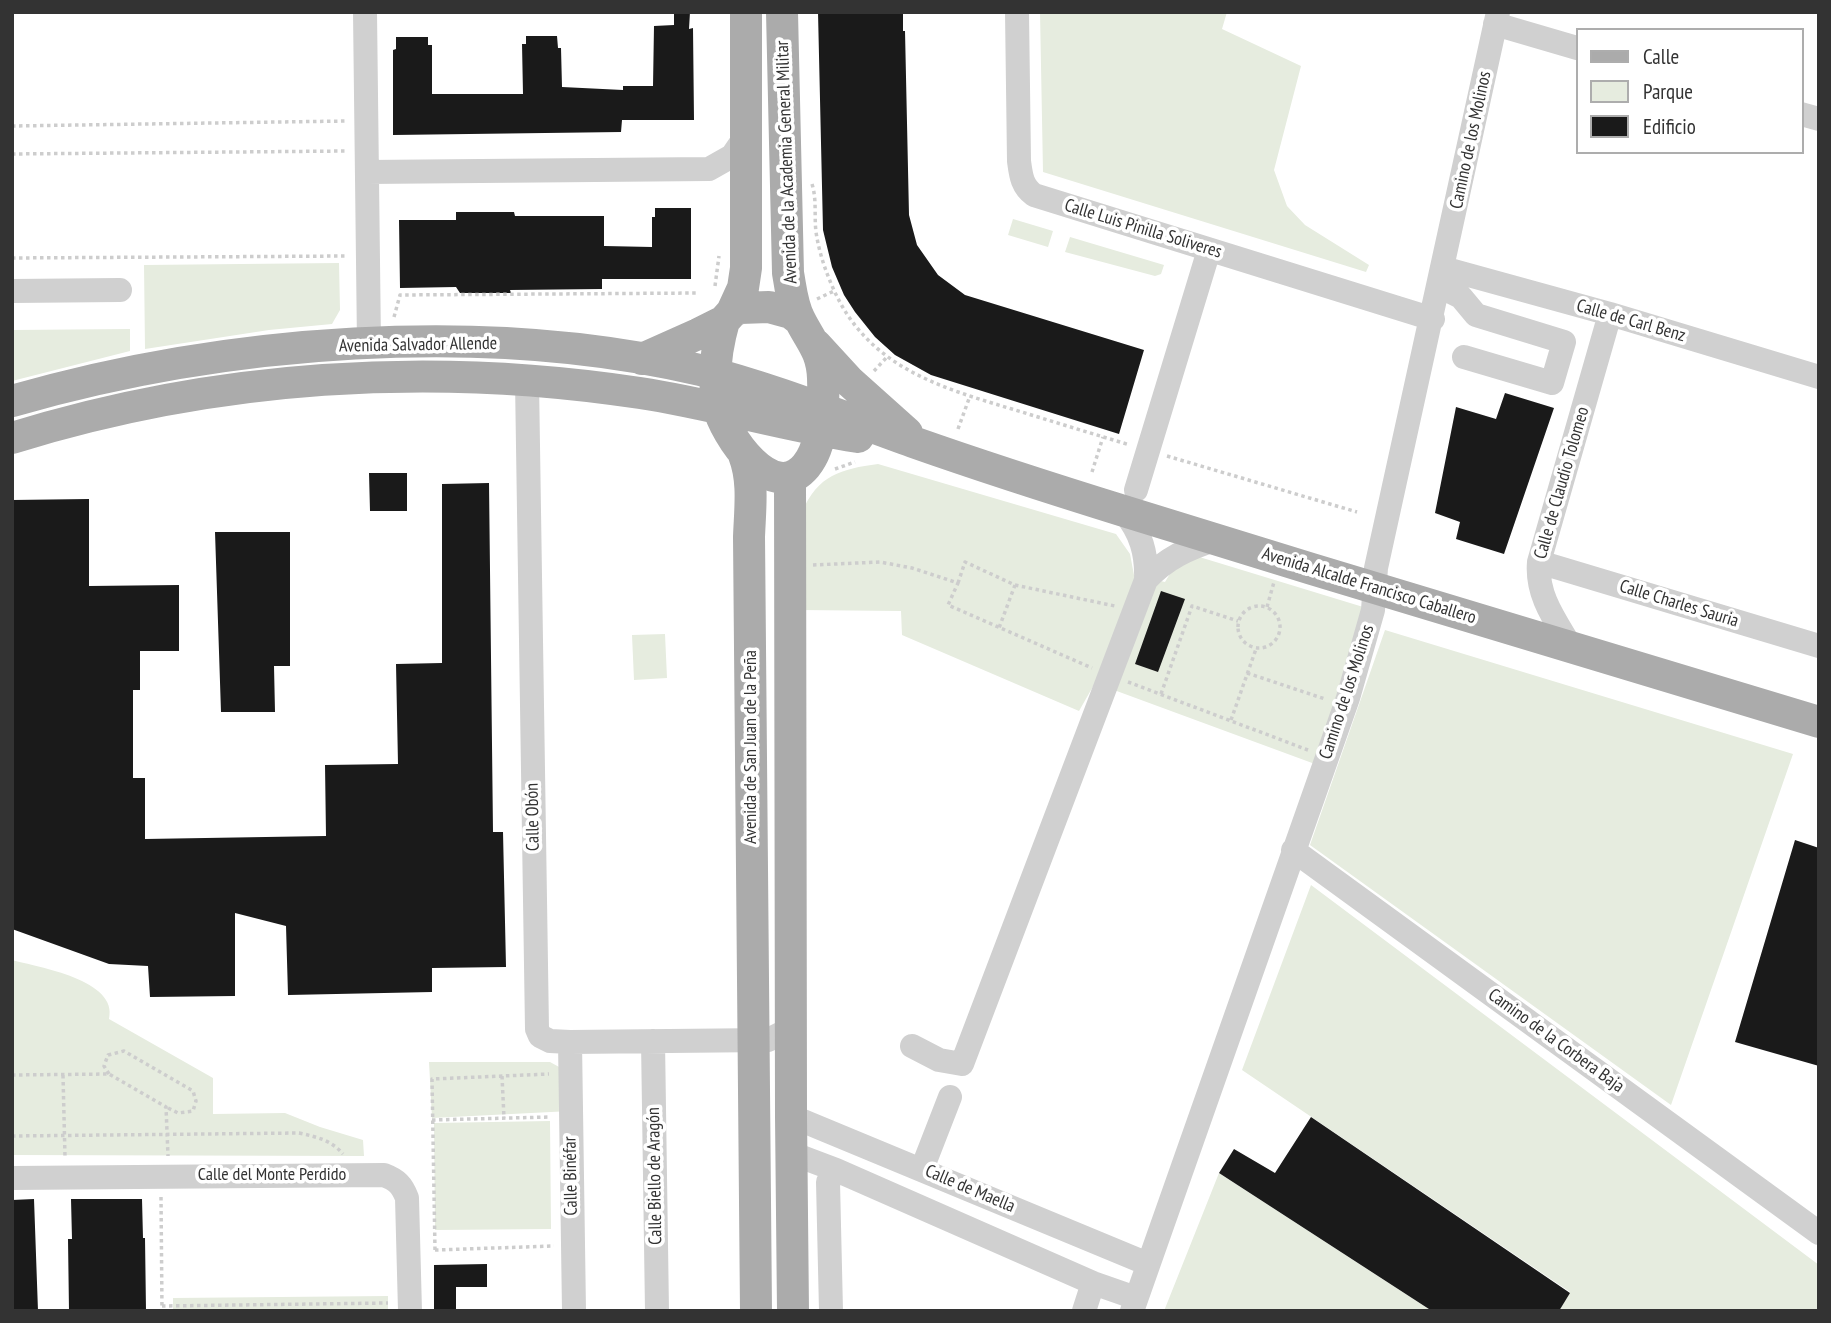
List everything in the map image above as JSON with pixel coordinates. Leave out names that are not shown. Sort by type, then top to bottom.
[{"type":"main road","points":[[728,316],[743,288],[746,268],[746,12]]},
{"type":"main road","name":"Avenida de la Academia General Militar","points":[[782,12],[787,258],[792,297],[812,320],[821,365],[821,420]]},
{"type":"main road","points":[[642,359],[677,345],[750,306],[769,307],[812,320]]},
{"type":"main road","name":"Avenida de San Juan de la Peña","points":[[728,316],[717,346],[715,374],[718,407],[728,432],[744,455],[760,469],[777,476],[797,473]]},
{"type":"main road","name":"Avenida Alcalde Francisco Caballero","points":[[812,320],[850,382],[922,445]]},
{"type":"main road","name":"Avenida Salvador Allende","points":[[12,401],[195,361],[291,349],[435,342],[504,344],[642,359],[715,374],[821,420]]},
{"type":"main road","name":"Avenida Salvador Allende","points":[[12,438],[90,415],[156,400],[286,381],[405,377],[527,381],[637,392],[718,407]]},
{"type":"main road","name":"Avenida Alcalde Francisco Caballero","points":[[718,407],[821,420],[1130,501],[1217,539],[1819,722]]},
{"type":"main road","points":[[793,1311],[790,1116],[790,566],[797,473],[812,456],[821,420]]},
{"type":"main road","name":"Avenida Alcalde Francisco Caballero","points":[[797,473],[834,457],[922,445]]},
{"type":"main road","name":"Avenida de San Juan de la Peña","points":[[744,455],[751,488],[749,548],[756,1311]]},
{"type":"street","points":[[365,12],[352,125],[369,344]]},
{"type":"street","name":"Calle Luis Pinilla Soliveres","points":[[1017,12],[1020,161],[1023,183],[1027,190],[1034,195],[1433,319]]},
{"type":"street","points":[[1497,18],[1576,48]]},
{"type":"street","name":"Camino de los Molinos","points":[[1134,1304],[1345,706],[1373,610],[1376,568],[1433,319],[1497,18]]},
{"type":"street","points":[[709,169],[732,156],[745,137]]},
{"type":"street","points":[[356,154],[709,169],[721,175],[746,197]]},
{"type":"street","points":[[912,1046],[939,1060],[962,1064],[1146,580],[1147,565],[1130,501],[1148,451],[1209,250]]},
{"type":"street","points":[[1441,277],[1476,315],[1564,342],[1552,383],[1464,357]]},
{"type":"street","name":"Calle de Carl Benz","points":[[1441,277],[1610,314],[1819,377]]},
{"type":"street","points":[[12,291],[120,290]]},
{"type":"street","name":"Calle de Claudio Tolomeo","points":[[1571,647],[1542,594],[1538,577],[1539,562],[1610,314]]},
{"type":"street","name":"Calle Obón","points":[[527,381],[537,1029],[544,1040],[570,1042],[754,1040]]},
{"type":"street","points":[[1146,580],[1169,560],[1191,548],[1217,539]]},
{"type":"street","name":"Calle Charles Sauria","points":[[1539,562],[1819,646]]},
{"type":"street","name":"Camino de la Corbera Baja","points":[[1293,850],[1819,1233]]},
{"type":"street","points":[[754,1040],[777,1037],[790,1024]]},
{"type":"street","name":"Calle Biello de Aragón","points":[[653,1041],[657,1311]]},
{"type":"street","name":"Calle Binéfar","points":[[570,1042],[574,1311]]},
{"type":"street","points":[[922,1169],[950,1097]]},
{"type":"street","name":"Calle de Maella","points":[[790,1116],[1148,1264]]},
{"type":"street","points":[[791,1153],[836,1170],[1093,1283],[1134,1304]]},
{"type":"street","points":[[831,1311],[828,1182],[836,1170]]},
{"type":"street","name":"Calle del Monte Perdido","points":[[12,1178],[384,1175],[403,1187],[408,1208],[410,1307]]},
{"type":"street","points":[[1084,1311],[1093,1283]]},
{"type":"path","points":[[12,126],[352,125]]},
{"type":"path","points":[[12,155],[356,154]]},
{"type":"path","name":"Avenida de la Academia General Militar","points":[[811,182],[821,255],[834,291],[858,328],[887,358]]},
{"type":"path","points":[[12,258],[346,256],[346,243]]},
{"type":"path","points":[[812,320],[834,291]]},
{"type":"path","name":"Avenida Salvador Allende","points":[[393,319],[400,295],[698,293]]},
{"type":"path","points":[[870,376],[887,358],[926,380],[970,396],[1357,512]]},
{"type":"path","points":[[958,429],[970,396]]},
{"type":"path","points":[[1092,472],[1103,437]]},
{"type":"path","points":[[790,566],[880,562],[912,568],[958,583]]},
{"type":"path","points":[[1134,611],[1015,584],[965,562],[948,606],[1110,675],[1326,757]]},
{"type":"path","points":[[1267,607],[1275,580]]},
{"type":"path","points":[[999,628],[1015,584]]},
{"type":"path","points":[[1161,694],[1192,606],[1238,621]]},
{"type":"path","points":[[1253,607],[1267,607],[1278,616],[1279,636],[1269,646],[1256,649],[1243,642],[1239,635],[1238,621],[1253,607]]},
{"type":"path","points":[[1231,720],[1256,649]]},
{"type":"path","points":[[1247,673],[1345,706]]},
{"type":"path","points":[[124,1051],[193,1091],[196,1101],[193,1111],[178,1113],[109,1074],[104,1066],[108,1055],[124,1051]]},
{"type":"path","points":[[570,1073],[432,1079],[432,1120],[435,1250],[572,1246]]},
{"type":"path","points":[[12,1075],[109,1074]]},
{"type":"path","points":[[63,1075],[65,1178]]},
{"type":"path","points":[[502,1076],[504,1118]]},
{"type":"path","points":[[166,1107],[162,1308],[340,1304],[410,1307]]},
{"type":"path","points":[[432,1120],[571,1116]]},
{"type":"path","points":[[12,1136],[299,1133],[324,1138],[336,1145],[345,1156],[342,1174]]},
{"type":"path","points":[[340,1304],[340,1311]]},
{"type":"green space","points":[[1040,12],[1227,12],[1222,29],[1301,66],[1274,170],[1287,206],[1305,225],[1369,265],[1366,272],[1043,172]]},
{"type":"green space","points":[[1013,219],[1053,231],[1048,247],[1008,235]]},
{"type":"green space","points":[[1070,237],[1164,265],[1161,274],[1155,276],[1065,252]]},
{"type":"green space","points":[[339,263],[340,310],[332,324],[269,330],[145,349],[144,265]]},
{"type":"green space","points":[[130,329],[130,351],[12,381],[12,330]]},
{"type":"green space","points":[[878,464],[1116,534],[1130,554],[1134,575],[1165,582],[1183,552],[1373,610],[1323,767],[1095,683],[1079,711],[902,635],[901,611],[799,610],[802,512],[808,500],[823,482],[832,476],[853,468]]},
{"type":"green space","points":[[1385,630],[1793,754],[1671,1105],[1310,845]]},
{"type":"green space","points":[[665,634],[667,678],[634,680],[632,635]]},
{"type":"green space","points":[[1311,885],[1819,1265],[1819,1311],[1559,1311],[1570,1292],[1242,1070]]},
{"type":"green space","points":[[12,960],[57,971],[90,985],[102,994],[109,1006],[109,1019],[213,1078],[213,1114],[285,1113],[363,1140],[364,1156],[12,1155]]},
{"type":"green space","points":[[429,1062],[550,1062],[570,1073],[571,1111],[432,1118]]},
{"type":"green space","points":[[550,1121],[551,1229],[435,1230],[434,1123]]},
{"type":"green space","points":[[1219,1173],[1432,1311],[1164,1311]]},
{"type":"green space","points":[[388,1296],[388,1311],[173,1311],[173,1298]]},
{"type":"building","points":[[674,12],[690,12],[689,29],[693,28],[694,120],[622,120],[621,132],[393,135],[393,50],[396,49],[396,37],[428,37],[428,45],[432,45],[432,94],[523,94],[522,44],[526,44],[526,36],[557,36],[558,48],[561,48],[562,87],[623,90],[623,86],[653,86],[654,26],[674,25]]},
{"type":"building","points":[[818,12],[903,12],[909,215],[917,245],[938,275],[965,295],[1144,350],[1119,434],[931,375],[895,355],[875,337],[855,312],[832,267],[823,230]]},
{"type":"building","points":[[655,208],[691,208],[691,279],[602,279],[602,289],[510,290],[511,293],[460,293],[456,287],[400,288],[399,220],[456,220],[456,212],[514,212],[515,216],[604,216],[604,246],[652,247],[652,217],[655,217]]},
{"type":"building","points":[[1505,393],[1554,408],[1504,554],[1456,539],[1460,522],[1435,513],[1456,407],[1496,419]]},
{"type":"building","points":[[369,473],[407,473],[407,511],[370,511]]},
{"type":"building","points":[[489,483],[493,832],[503,832],[506,967],[432,968],[432,992],[288,995],[286,926],[235,913],[235,996],[150,997],[148,966],[109,964],[12,929],[12,500],[89,499],[89,586],[179,585],[179,651],[140,651],[140,690],[133,690],[133,778],[145,778],[145,839],[326,836],[325,765],[398,764],[396,664],[442,663],[442,484]]},
{"type":"building","points":[[215,532],[290,532],[290,666],[274,666],[275,712],[221,712]]},
{"type":"building","points":[[1161,591],[1185,599],[1158,672],[1135,664]]},
{"type":"building","points":[[1795,840],[1819,848],[1819,1066],[1735,1042]]},
{"type":"building","points":[[1311,1117],[1570,1293],[1559,1311],[1432,1311],[1219,1173],[1234,1149],[1275,1173]]},
{"type":"building","points":[[34,1199],[38,1311],[12,1311],[12,1200]]},
{"type":"building","points":[[71,1199],[142,1199],[146,1311],[69,1311],[68,1239],[72,1239]]},
{"type":"building","points":[[487,1264],[487,1287],[456,1287],[456,1311],[434,1311],[434,1265]]}]
